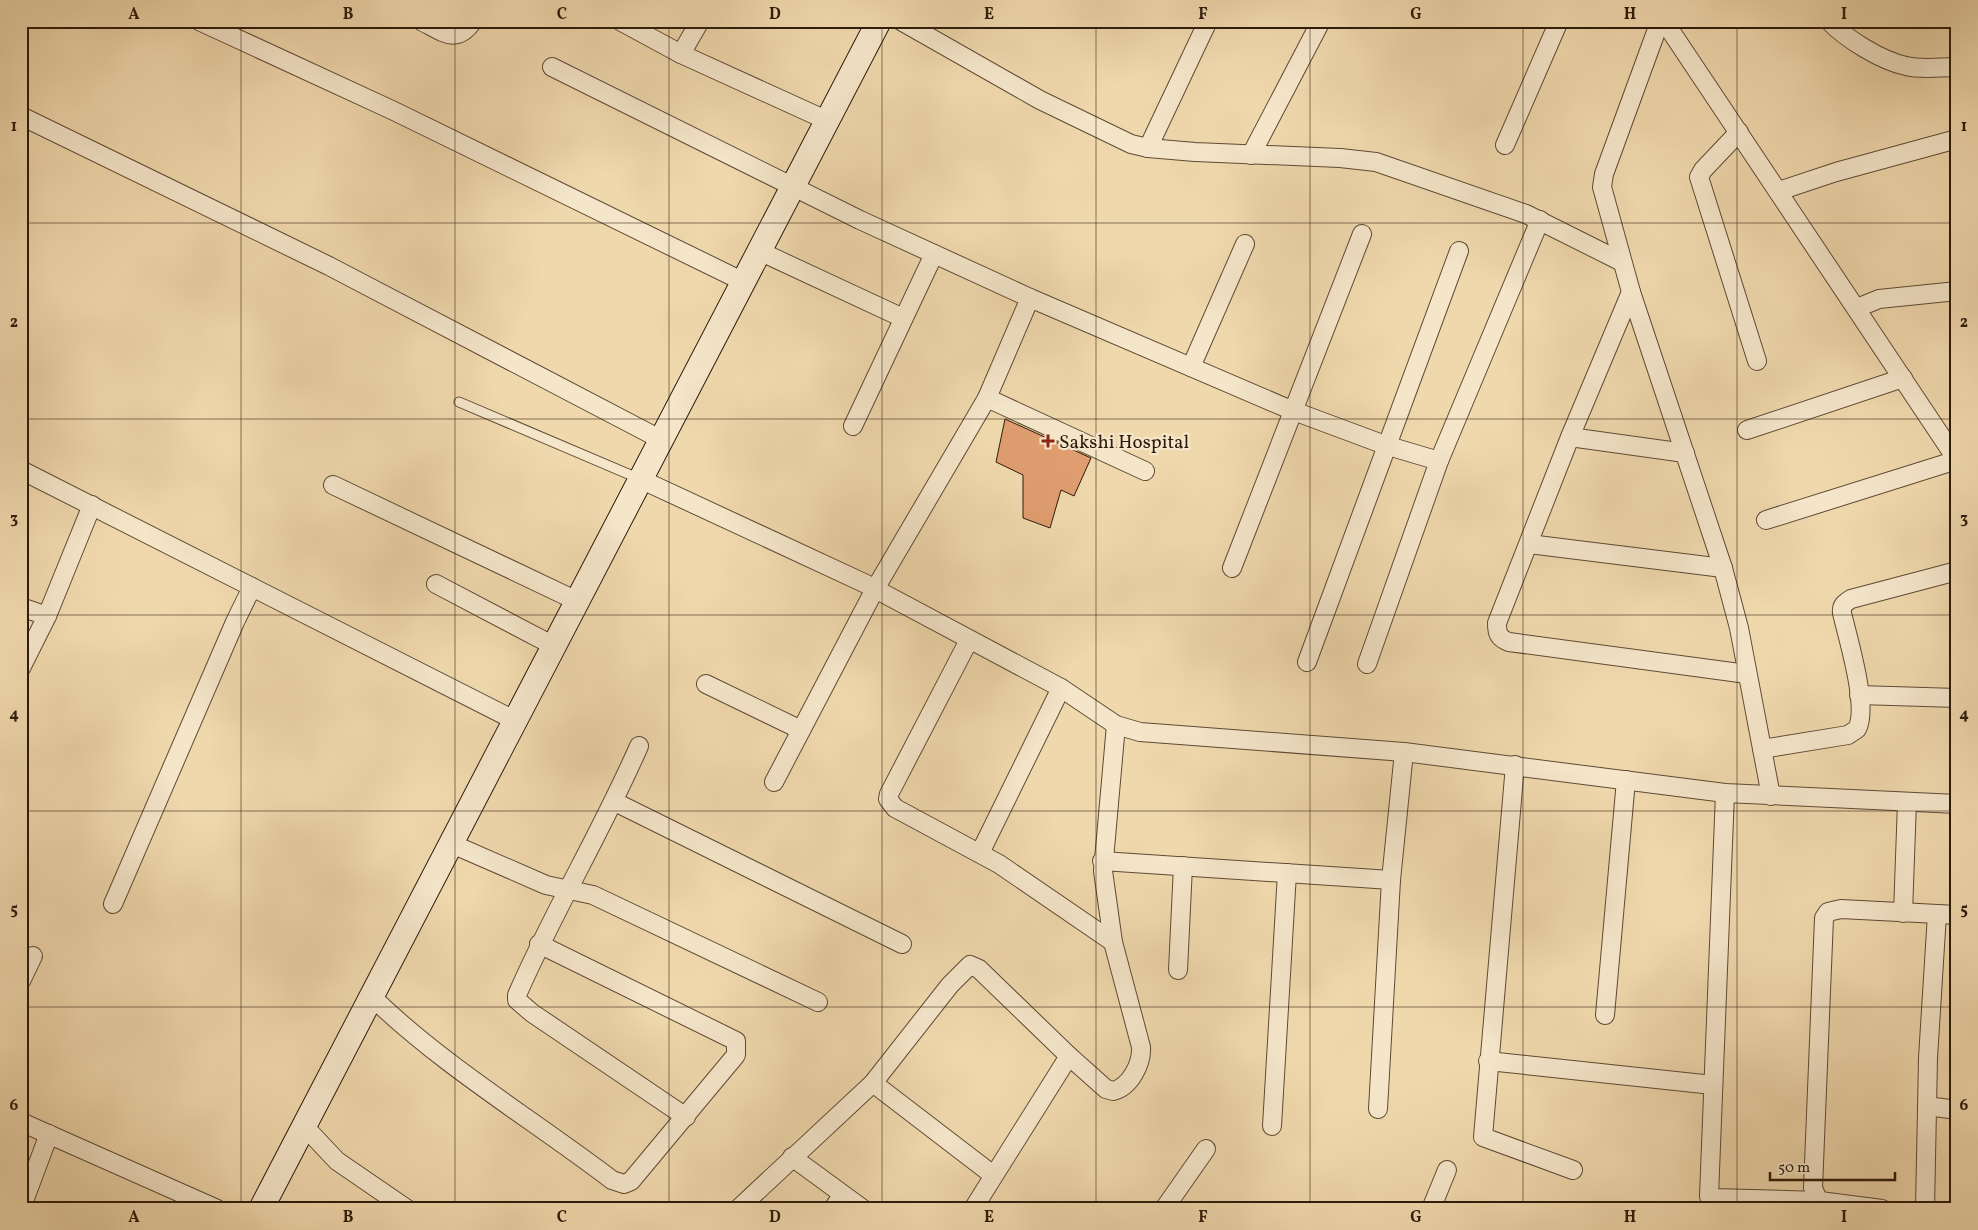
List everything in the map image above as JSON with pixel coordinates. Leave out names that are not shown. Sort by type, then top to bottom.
[{"type":"main road","points":[[262,1209],[742,281],[879,21]]},
{"type":"street","points":[[199,21],[227,28],[742,281]]},
{"type":"street","points":[[421,21],[451,36],[465,32],[473,21]]},
{"type":"street","points":[[620,21],[681,54],[826,120]]},
{"type":"street","points":[[681,54],[700,21]]},
{"type":"street","points":[[901,21],[1040,100],[1116,138],[1148,148],[1251,155],[1340,158],[1376,162],[1540,220],[1622,262]]},
{"type":"street","points":[[1148,148],[1208,21]]},
{"type":"street","points":[[1251,155],[1321,21]]},
{"type":"street","points":[[1505,145],[1559,21]]},
{"type":"street","points":[[1660,21],[1604,174],[1602,187],[1622,262],[1723,568],[1739,628],[1771,796]]},
{"type":"street","points":[[1664,21],[1739,132],[1787,188],[1865,304],[1904,378],[1957,460],[1766,520]]},
{"type":"street","points":[[1830,21],[1850,38],[1891,61],[1906,66],[1922,68],[1957,67]]},
{"type":"street","points":[[552,67],[793,187],[1030,298],[1292,410],[1385,445],[1439,461]]},
{"type":"street","points":[[21,116],[329,266],[660,439]]},
{"type":"street","points":[[1739,132],[1703,170],[1699,177],[1756,361]]},
{"type":"street","points":[[1787,188],[1957,139]]},
{"type":"street","points":[[1367,664],[1439,461],[1540,220]]},
{"type":"street","points":[[1232,568],[1362,234]]},
{"type":"street","points":[[1191,367],[1245,244]]},
{"type":"street","points":[[758,251],[904,318]]},
{"type":"street","points":[[1307,662],[1385,445],[1458,251]]},
{"type":"street","points":[[853,426],[934,254]]},
{"type":"street","points":[[1865,304],[1957,291]]},
{"type":"street","points":[[1632,292],[1570,437],[1497,623],[1497,633],[1501,639],[1508,642],[1747,674]]},
{"type":"street","points":[[774,782],[875,590],[987,398],[1030,298]]},
{"type":"street","points":[[1747,430],[1904,378]]},
{"type":"street","points":[[987,398],[1145,471]]},
{"type":"street","points":[[1570,437],[1686,453]]},
{"type":"street","points":[[21,470],[516,721]]},
{"type":"street","points":[[640,479],[875,590],[1061,688],[1116,725],[1140,732],[1404,752],[1725,793],[1957,804]]},
{"type":"street","points":[[332,485],[577,601]]},
{"type":"street","points":[[21,668],[46,616],[92,505]]},
{"type":"street","points":[[1529,544],[1723,568]]},
{"type":"street","points":[[1762,749],[1848,735],[1857,729],[1862,715],[1842,613],[1842,607],[1845,602],[1957,571]]},
{"type":"street","points":[[436,584],[554,646]]},
{"type":"street","points":[[114,904],[235,622],[252,588]]},
{"type":"street","points":[[21,607],[46,616]]},
{"type":"street","points":[[969,640],[888,799],[895,808],[980,853],[1113,942]]},
{"type":"street","points":[[706,684],[801,730]]},
{"type":"street","points":[[980,853],[1061,688]]},
{"type":"street","points":[[1859,695],[1957,698]]},
{"type":"street","points":[[738,1209],[873,1083],[950,985],[970,965],[979,969],[1106,1089],[1113,1091],[1125,1084],[1139,1064],[1141,1047],[1113,942],[1102,861],[1116,725]]},
{"type":"street","points":[[639,746],[614,802],[539,944],[517,994],[517,1000],[532,1013],[686,1118]]},
{"type":"street","points":[[1378,1109],[1391,880],[1404,752]]},
{"type":"street","points":[[1515,765],[1488,1061],[1483,1137],[1572,1170]]},
{"type":"street","points":[[1605,1015],[1626,780]]},
{"type":"street","points":[[1709,1202],[1725,793]]},
{"type":"street","points":[[614,802],[902,944]]},
{"type":"street","points":[[1902,913],[1907,802]]},
{"type":"street","points":[[452,844],[546,885],[593,895],[818,1002]]},
{"type":"street","points":[[1102,861],[1391,880]]},
{"type":"street","points":[[1178,970],[1183,866]]},
{"type":"street","points":[[1272,1126],[1287,873]]},
{"type":"street","points":[[1821,1205],[1813,1188],[1824,918],[1828,912],[1834,910],[1957,915]]},
{"type":"street","points":[[1925,1209],[1927,1106],[1937,914]]},
{"type":"street","points":[[371,996],[400,1025],[428,1046],[618,1184],[624,1184],[631,1180],[686,1118],[736,1055],[736,1041],[539,944]]},
{"type":"street","points":[[21,981],[33,956]]},
{"type":"street","points":[[973,1209],[1069,1056]]},
{"type":"street","points":[[1488,1061],[1713,1085]]},
{"type":"street","points":[[873,1083],[993,1175]]},
{"type":"street","points":[[1927,1106],[1957,1110]]},
{"type":"street","points":[[21,1122],[217,1209]]},
{"type":"street","points":[[304,1126],[337,1161],[406,1209]]},
{"type":"street","points":[[21,1209],[50,1134]]},
{"type":"street","points":[[1164,1209],[1206,1149]]},
{"type":"street","points":[[792,1157],[838,1202],[863,1209]]},
{"type":"street","points":[[1432,1209],[1447,1170]]},
{"type":"street","points":[[1709,1202],[1714,1198],[1882,1209]]},
{"type":"lane","points":[[459,402],[640,479]]},
{"type":"building","points":[[1005,419],[1091,458],[1074,496],[1061,490],[1050,528],[1023,518],[1023,475],[996,462]]},
{"type":"place","name":"Sakshi Hospital","points":[[1048,441]]}]
